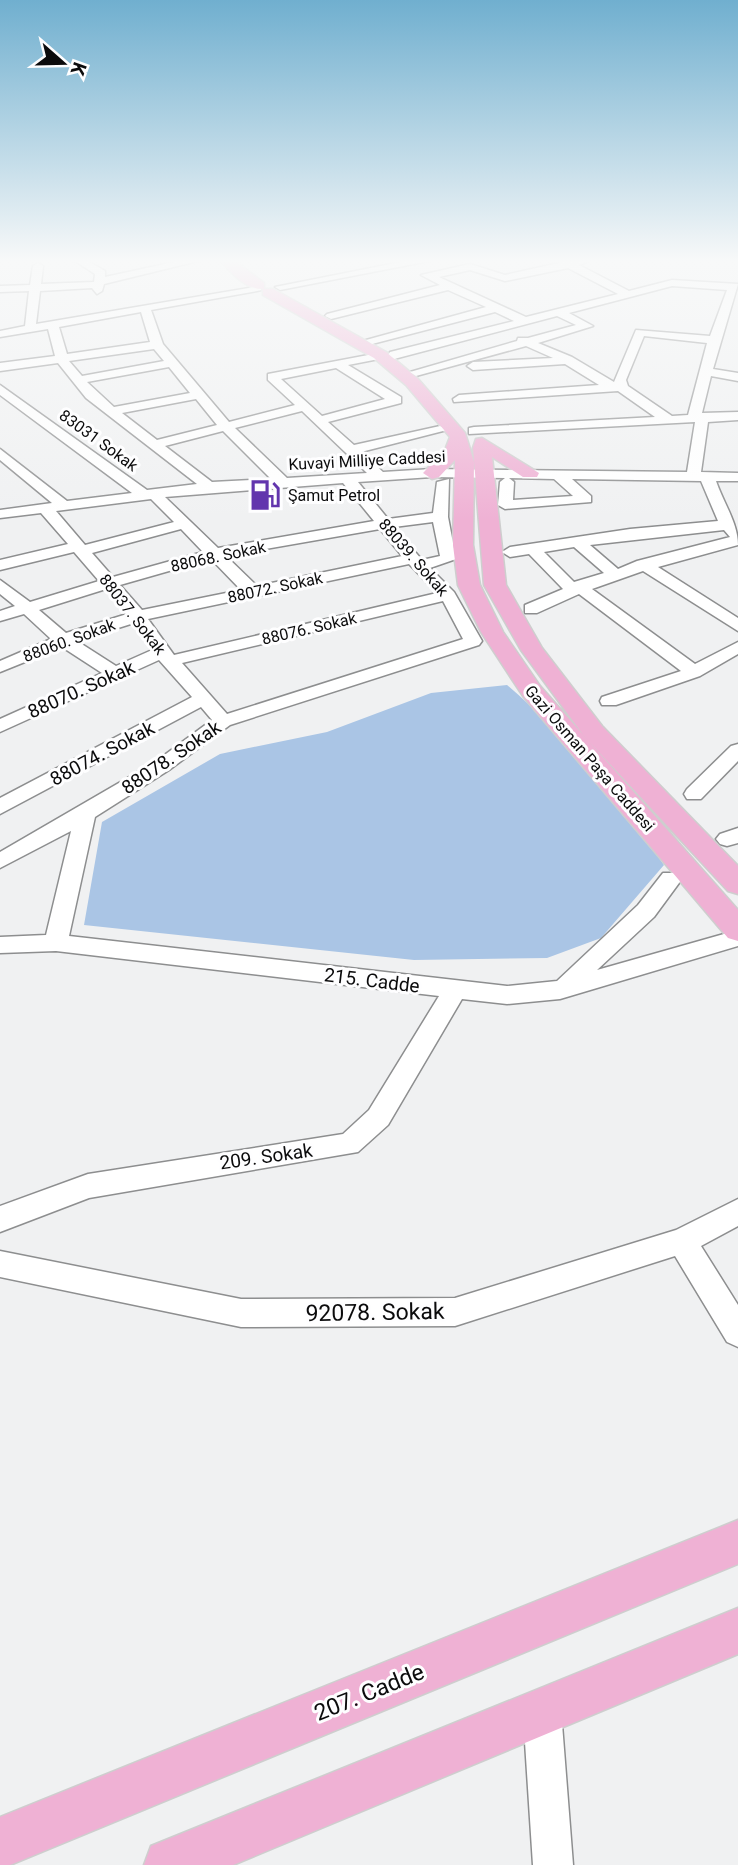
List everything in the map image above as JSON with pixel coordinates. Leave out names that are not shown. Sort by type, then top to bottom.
[{"type":"main road","points":[[378,348],[426,370],[464,435]]},
{"type":"main road","points":[[379,348],[464,435],[530,473]]},
{"type":"main road","points":[[438,478],[464,435]]},
{"type":"main road","name":"Gazi Osman Paşa Caddesi","points":[[464,435],[474,473],[495,585],[532,650],[593,732],[738,884]]},
{"type":"main road","name":"Gazi Osman Paşa Caddesi","points":[[474,473],[463,545],[469,585],[492,632],[531,691],[738,930]]},
{"type":"main road","name":"207. Cadde","points":[[0,1843],[738,1542]]},
{"type":"main road","points":[[170,1865],[738,1631]]},
{"type":"street","points":[[59,348],[62,360],[111,411],[209,486]]},
{"type":"street","points":[[0,367],[138,348]]},
{"type":"street","points":[[160,348],[224,425],[283,482]]},
{"type":"street","points":[[379,476],[272,377],[338,364],[387,348]]},
{"type":"street","points":[[382,350],[392,348]]},
{"type":"street","points":[[426,370],[500,348]]},
{"type":"street","points":[[540,348],[568,360],[604,383],[622,388],[668,420]]},
{"type":"street","points":[[622,388],[620,380],[633,348]]},
{"type":"street","points":[[531,609],[575,588],[643,564],[738,540],[700,477],[698,417],[712,348]]},
{"type":"street","points":[[426,370],[568,360]]},
{"type":"street","points":[[79,380],[172,363]]},
{"type":"street","points":[[321,421],[396,400],[338,364]]},
{"type":"street","points":[[706,372],[738,376]]},
{"type":"street","points":[[459,399],[622,388]]},
{"type":"street","name":"83031 Sokak","points":[[0,389],[148,493],[184,524],[253,592]]},
{"type":"street","points":[[111,411],[198,395]]},
{"type":"street","points":[[154,445],[303,407]]},
{"type":"street","points":[[349,447],[431,416]]},
{"type":"street","points":[[349,447],[464,435],[738,416]]},
{"type":"street","points":[[0,453],[62,504]]},
{"type":"street","name":"Kuvayi Milliye Caddesi","points":[[0,514],[209,486],[379,476],[438,478],[474,473],[530,473],[738,477]]},
{"type":"street","points":[[507,482],[505,505],[586,499],[557,474]]},
{"type":"street","name":"88039. Sokak","points":[[347,478],[416,563],[448,596],[473,641]]},
{"type":"street","points":[[438,478],[440,517]]},
{"type":"street","points":[[228,485],[245,494],[294,490],[304,480]]},
{"type":"street","name":"88037. Sokak","points":[[44,507],[138,616],[166,657],[223,721]]},
{"type":"street","name":"88068. Sokak","points":[[0,616],[109,582],[213,554],[383,524],[440,517]]},
{"type":"street","name":"88072. Sokak","points":[[138,616],[253,592],[448,559],[440,517]]},
{"type":"street","points":[[0,565],[184,524]]},
{"type":"street","points":[[510,552],[727,525]]},
{"type":"street","points":[[578,542],[616,575]]},
{"type":"street","points":[[533,549],[575,588],[694,672]]},
{"type":"street","points":[[643,564],[738,626]]},
{"type":"street","points":[[0,585],[63,640],[116,674]]},
{"type":"street","name":"88076. Sokak","points":[[166,657],[448,596]]},
{"type":"street","name":"88060. Sokak","points":[[0,667],[63,640],[138,616]]},
{"type":"street","name":"88078. Sokak","points":[[0,861],[85,814],[162,766],[223,721],[473,641]]},
{"type":"street","points":[[608,701],[694,672],[730,651],[738,667]]},
{"type":"street","name":"88070. Sokak","points":[[0,726],[116,674],[166,657]]},
{"type":"street","name":"88074. Sokak","points":[[0,807],[203,699]]},
{"type":"street","points":[[694,794],[738,750]]},
{"type":"street","points":[[56,943],[85,814]]},
{"type":"street","points":[[560,990],[646,911],[671,878]]},
{"type":"street","name":"215. Cadde","points":[[0,945],[56,943],[507,995],[560,990],[738,938]]},
{"type":"street","name":"209. Sokak","points":[[0,1219],[88,1186],[349,1144],[371,1128],[391,1100],[404,1070],[456,989]]},
{"type":"street","name":"92078. Sokak","points":[[0,1264],[241,1313],[455,1312],[682,1241],[738,1212]]},
{"type":"street","points":[[682,1241],[738,1332]]},
{"type":"street","points":[[542,1711],[553,1865]]},
{"type":"shaded area","points":[[507,685],[572,748],[664,865],[601,938],[547,958],[414,960],[84,925],[102,822],[220,754],[327,732],[431,693]]},
{"type":"place","name":"Şamut Petrol","points":[[265,495]]}]
